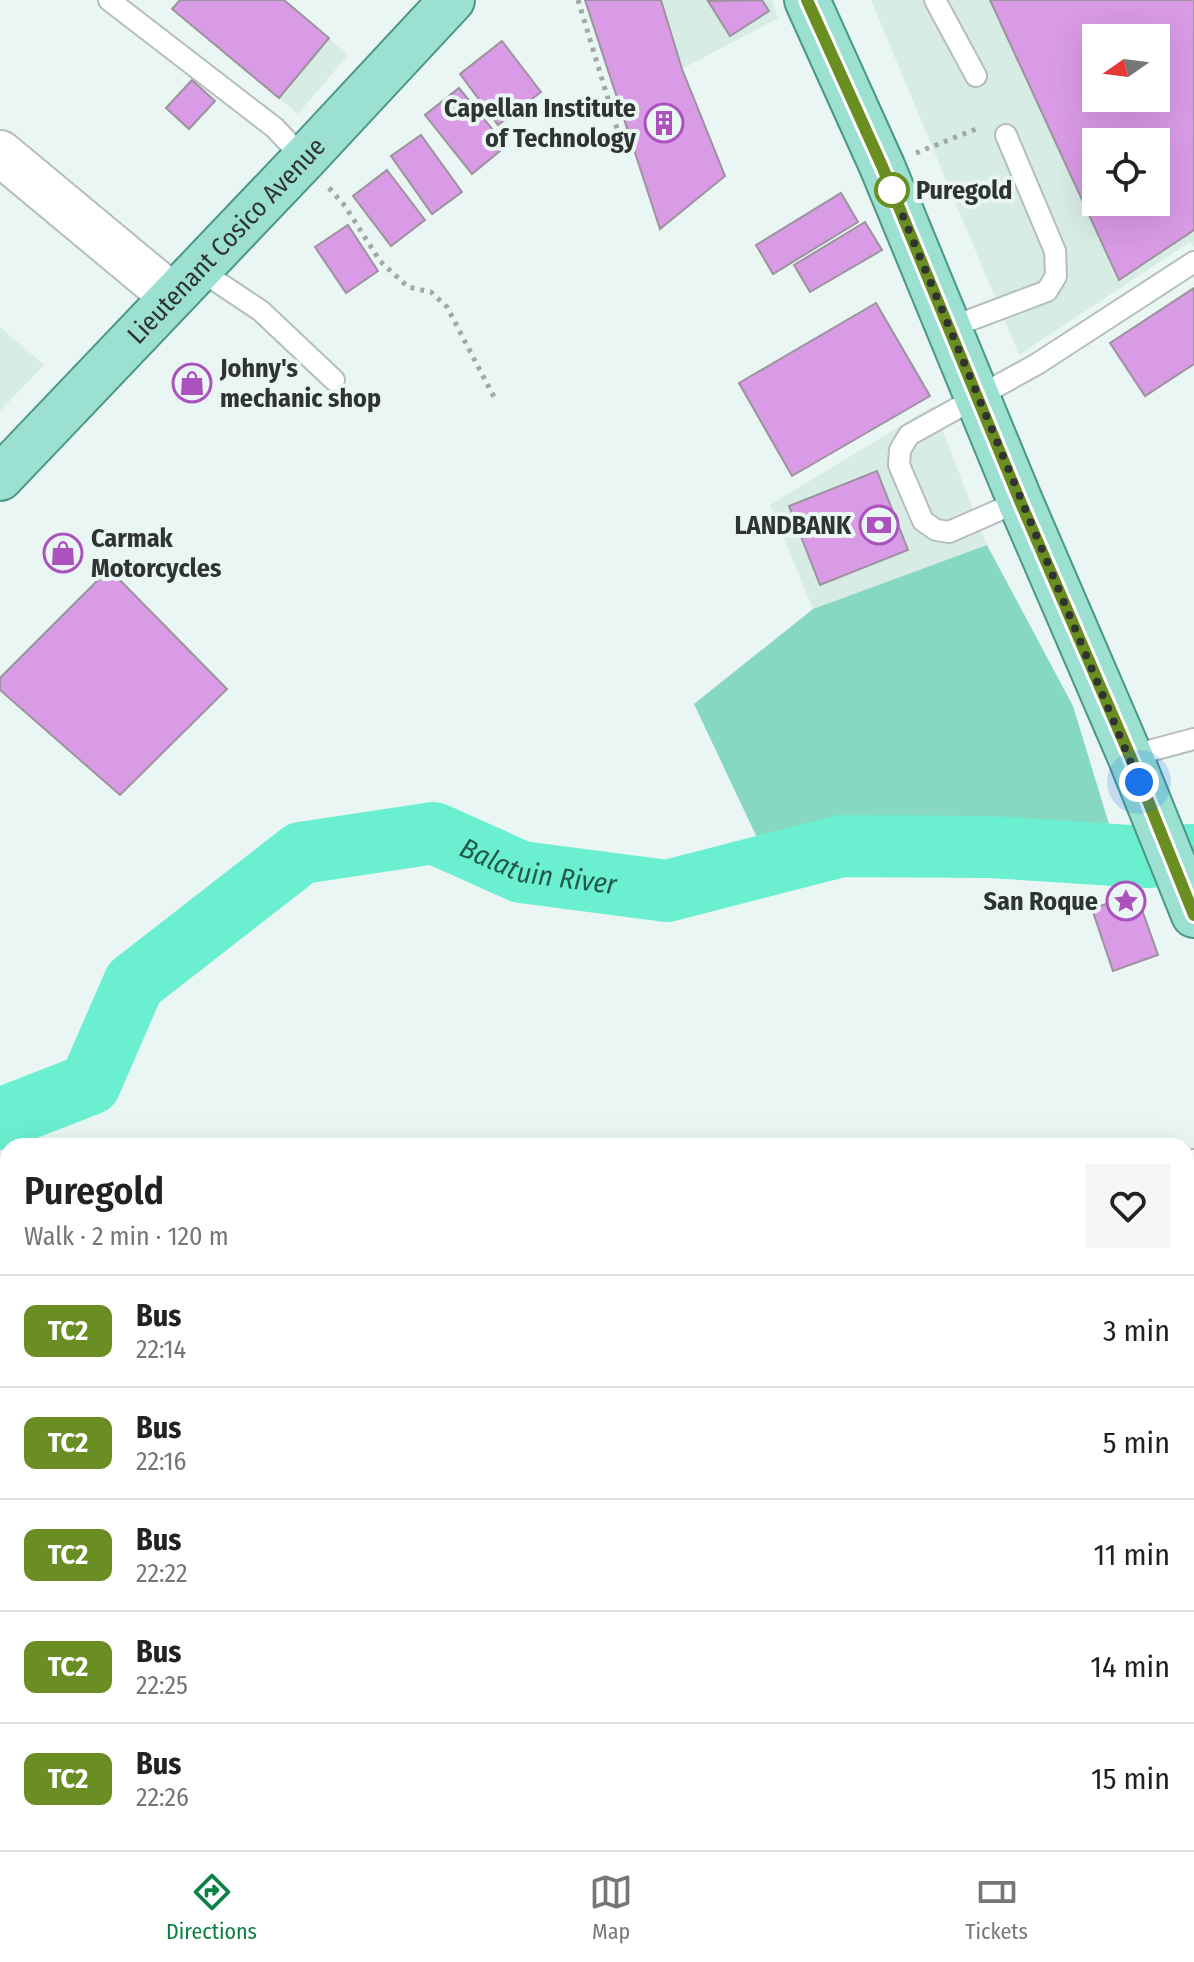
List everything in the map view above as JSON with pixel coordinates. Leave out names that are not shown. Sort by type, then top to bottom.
[{"type":"main road","name":"Lieutenant Cosico Avenue","points":[[0,478],[452,0]]},
{"type":"main road","points":[[810,2],[882,166],[1194,915]]},
{"type":"street","points":[[0,153],[185,282]]},
{"type":"lane","points":[[109,0],[275,128],[304,159]]},
{"type":"lane","points":[[935,0],[976,76]]},
{"type":"lane","points":[[949,328],[1047,291],[1056,276],[1055,251],[1006,135]]},
{"type":"lane","points":[[1020,501],[949,532],[936,530],[923,521],[899,465],[900,450],[909,435],[1037,364],[1194,262]]},
{"type":"lane","points":[[185,282],[261,311],[334,380]]},
{"type":"lane","points":[[1130,756],[1194,739]]},
{"type":"path","points":[[578,0],[625,155]]},
{"type":"path","points":[[882,166],[983,127]]},
{"type":"path","points":[[304,159],[345,206],[380,261],[408,287],[431,292],[447,307],[494,397]]},
{"type":"shaded area","points":[[180,0],[284,0],[348,55],[298,114],[172,9]]},
{"type":"shaded area","points":[[661,0],[772,0],[778,18],[682,69]]},
{"type":"shaded area","name":"Puregold","points":[[871,0],[1194,0],[1194,247],[1190,242],[1019,355]]},
{"type":"shaded area","points":[[0,327],[44,365],[0,411]]},
{"type":"shaded area","name":"LANDBANK","points":[[933,406],[987,545],[813,609],[770,505]]},
{"type":"green space","points":[[987,545],[1073,706],[1112,834],[910,836],[760,844],[694,704],[813,609]]},
{"type":"building","points":[[180,0],[284,0],[329,38],[279,98],[172,9]]},
{"type":"building","name":"Capellan Institute of Technology","points":[[585,0],[661,0],[682,69],[725,176],[660,229]]},
{"type":"building","points":[[762,0],[769,11],[730,36],[708,1]]},
{"type":"building","points":[[990,0],[1194,0],[1194,230],[1119,280],[1090,216],[1170,216],[1170,128],[1082,128],[1082,200]]},
{"type":"building","points":[[502,41],[541,92],[498,125],[460,74]]},
{"type":"building","points":[[192,80],[215,101],[189,129],[166,108]]},
{"type":"building","points":[[459,88],[506,146],[472,174],[425,115]]},
{"type":"building","points":[[421,135],[462,192],[432,214],[391,156]]},
{"type":"building","points":[[387,170],[425,220],[391,246],[353,196]]},
{"type":"building","points":[[841,193],[858,222],[773,274],[756,245]]},
{"type":"building","points":[[865,222],[882,250],[810,292],[794,265]]},
{"type":"building","points":[[348,225],[378,271],[346,293],[315,247]]},
{"type":"building","points":[[1194,288],[1194,364],[1145,396],[1110,343]]},
{"type":"building","points":[[876,303],[930,396],[792,476],[739,383]]},
{"type":"building","points":[[877,471],[908,550],[820,585],[789,506]]},
{"type":"building","points":[[109,569],[227,689],[120,795],[0,690],[0,678]]},
{"type":"building","points":[[1136,893],[1158,955],[1113,971],[1092,909]]},
{"type":"waterway","name":"Balatuin River","points":[[0,1119],[90,1084],[134,983],[301,853],[434,833],[521,872],[667,891],[842,846],[990,847],[1145,857],[1194,855]]},
{"type":"bus line","name":"TC2","points":[[807,0],[882,166],[1194,915]]},
{"type":"place","name":"Capellan Institute of Technology","points":[[664,123]]},
{"type":"place","name":"Puregold","points":[[892,190]]},
{"type":"place","name":"Johny's mechanic shop","points":[[192,383]]},
{"type":"place","name":"LANDBANK","points":[[879,525]]},
{"type":"place","name":"Carmak Motorcycles","points":[[63,553]]},
{"type":"place","name":"San Roque","points":[[1126,901]]},
{"type":"route","points":[[892,190],[1139,782]]}]
